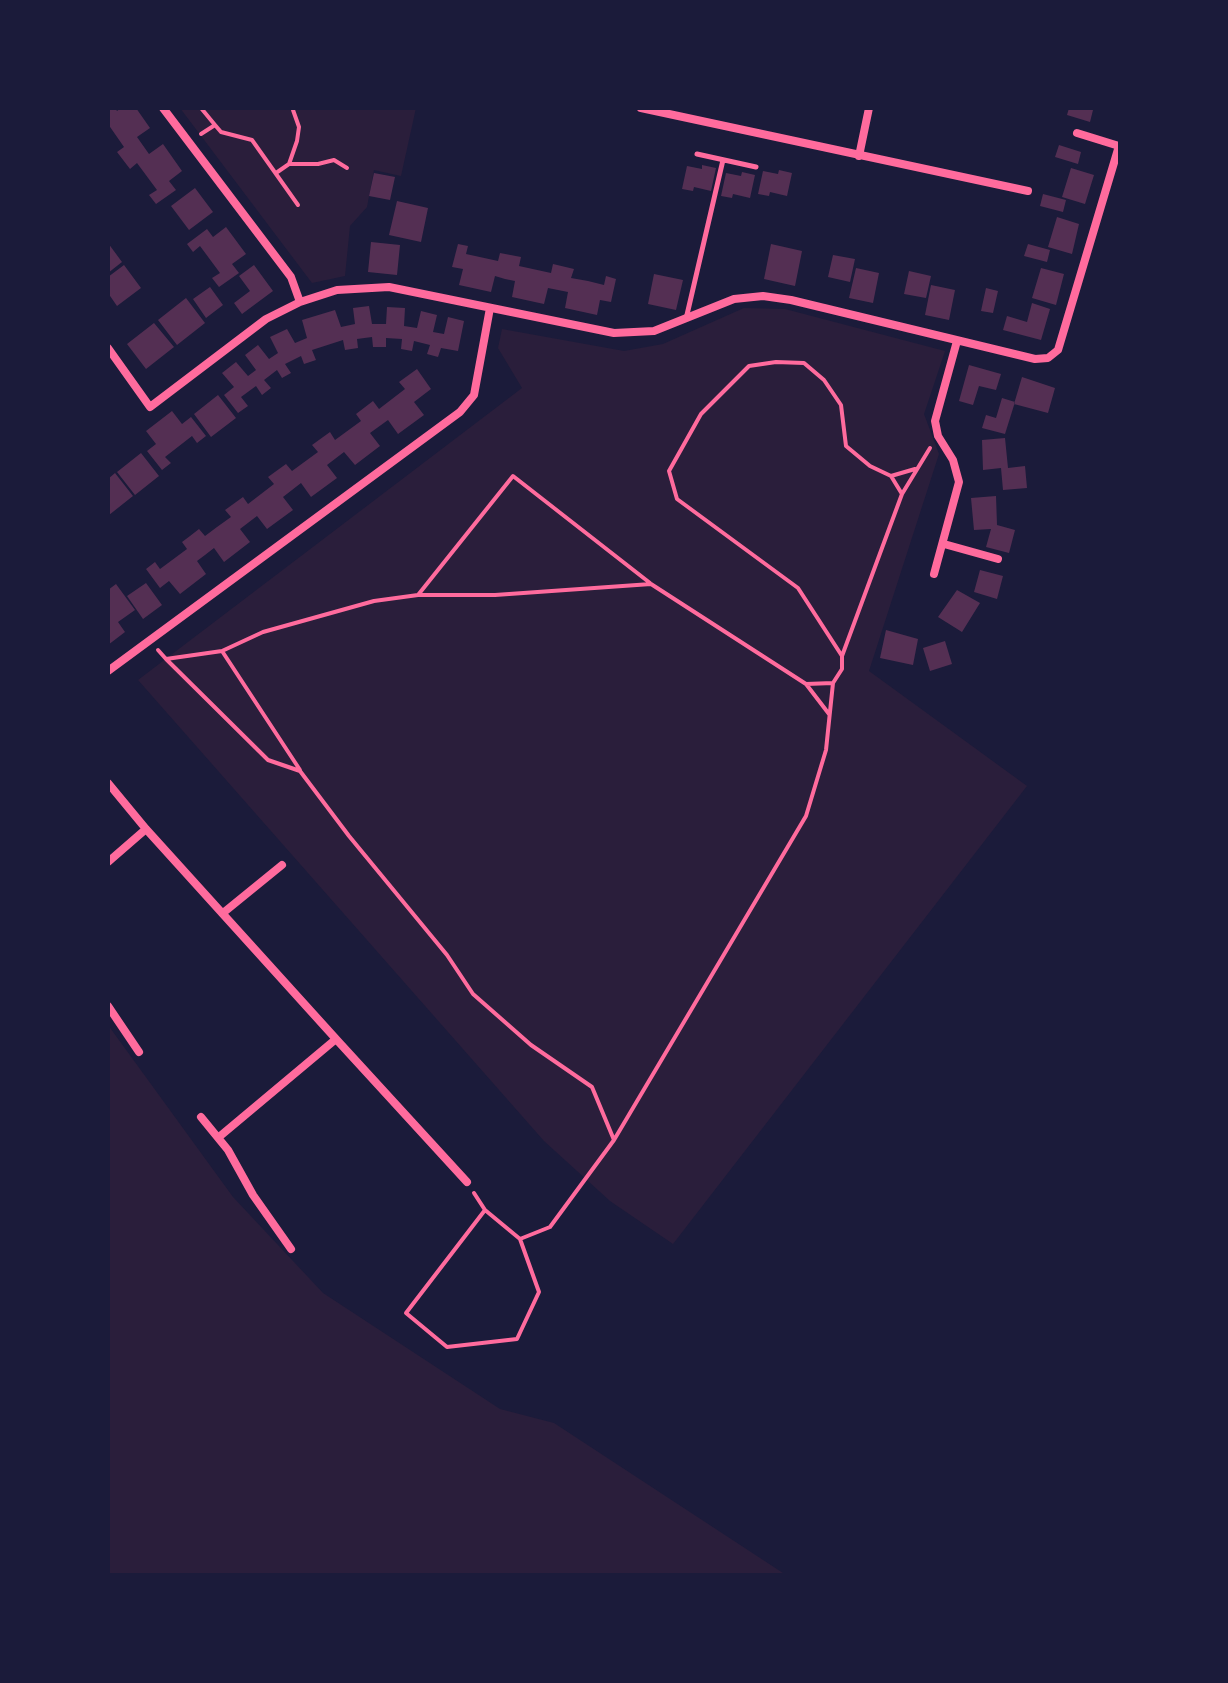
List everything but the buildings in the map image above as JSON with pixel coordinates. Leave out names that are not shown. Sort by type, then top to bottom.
[{"type":"street","points":[[163,108],[291,277],[300,302]]},
{"type":"street","points":[[641,108],[1028,191]]},
{"type":"street","points":[[859,156],[869,108]]},
{"type":"street","points":[[108,348],[150,407],[266,319],[300,302],[337,290],[389,287],[614,333],[654,331],[734,299],[763,296],[791,300],[1035,359],[1048,358],[1058,350],[1120,145],[1077,133]]},
{"type":"street","points":[[108,671],[460,412],[474,395],[490,308]]},
{"type":"street","points":[[934,574],[959,482],[953,460],[938,436],[935,421],[957,341]]},
{"type":"street","points":[[944,544],[998,559]]},
{"type":"street","points":[[108,783],[146,829],[467,1182]]},
{"type":"street","points":[[108,862],[146,829]]},
{"type":"street","points":[[223,913],[282,865]]},
{"type":"street","points":[[108,1006],[139,1052]]},
{"type":"street","points":[[219,1137],[336,1039]]},
{"type":"street","points":[[201,1117],[219,1137],[253,1195],[291,1249]]},
{"type":"lane","points":[[697,154],[756,167]]},
{"type":"lane","points":[[686,319],[723,160]]},
{"type":"path","points":[[201,108],[221,132],[252,140],[298,205]]},
{"type":"path","points":[[289,164],[299,127],[293,110]]},
{"type":"path","points":[[189,142],[215,125]]},
{"type":"path","points":[[276,173],[289,164],[318,164],[334,160],[347,168]]},
{"type":"path","points":[[842,656],[798,588],[677,499],[669,471],[701,414],[749,366],[776,362],[804,363],[824,380],[841,405],[846,446],[870,466],[891,476],[902,494]]},
{"type":"path","points":[[520,1239],[550,1227],[614,1140],[806,816],[826,750],[833,683],[842,669],[842,656],[902,494],[938,436]]},
{"type":"path","points":[[891,476],[916,469]]},
{"type":"path","points":[[418,595],[513,476],[651,584],[806,684],[830,715]]},
{"type":"path","points":[[300,771],[268,760],[166,659],[222,651],[263,632],[374,601],[418,595],[495,595],[651,584]]},
{"type":"path","points":[[222,651],[300,771],[447,955],[473,994],[531,1045],[592,1087],[614,1140]]},
{"type":"path","points":[[806,684],[833,683]]},
{"type":"path","points":[[467,1182],[485,1210],[520,1239],[539,1292],[517,1339],[447,1347],[406,1313],[485,1210]]},
{"type":"shaded area","points":[[180,108],[416,108],[401,176],[374,170],[367,207],[350,226],[345,276],[312,283]]},
{"type":"shaded area","points":[[744,308],[785,309],[945,351],[924,414],[939,454],[869,671],[1027,786],[673,1244],[610,1201],[544,1141],[138,680],[522,388],[498,348],[502,329],[624,351],[663,344]]},
{"type":"shaded area","points":[[108,1025],[233,1197],[323,1293],[500,1409],[554,1423],[786,1575],[108,1575]]}]
